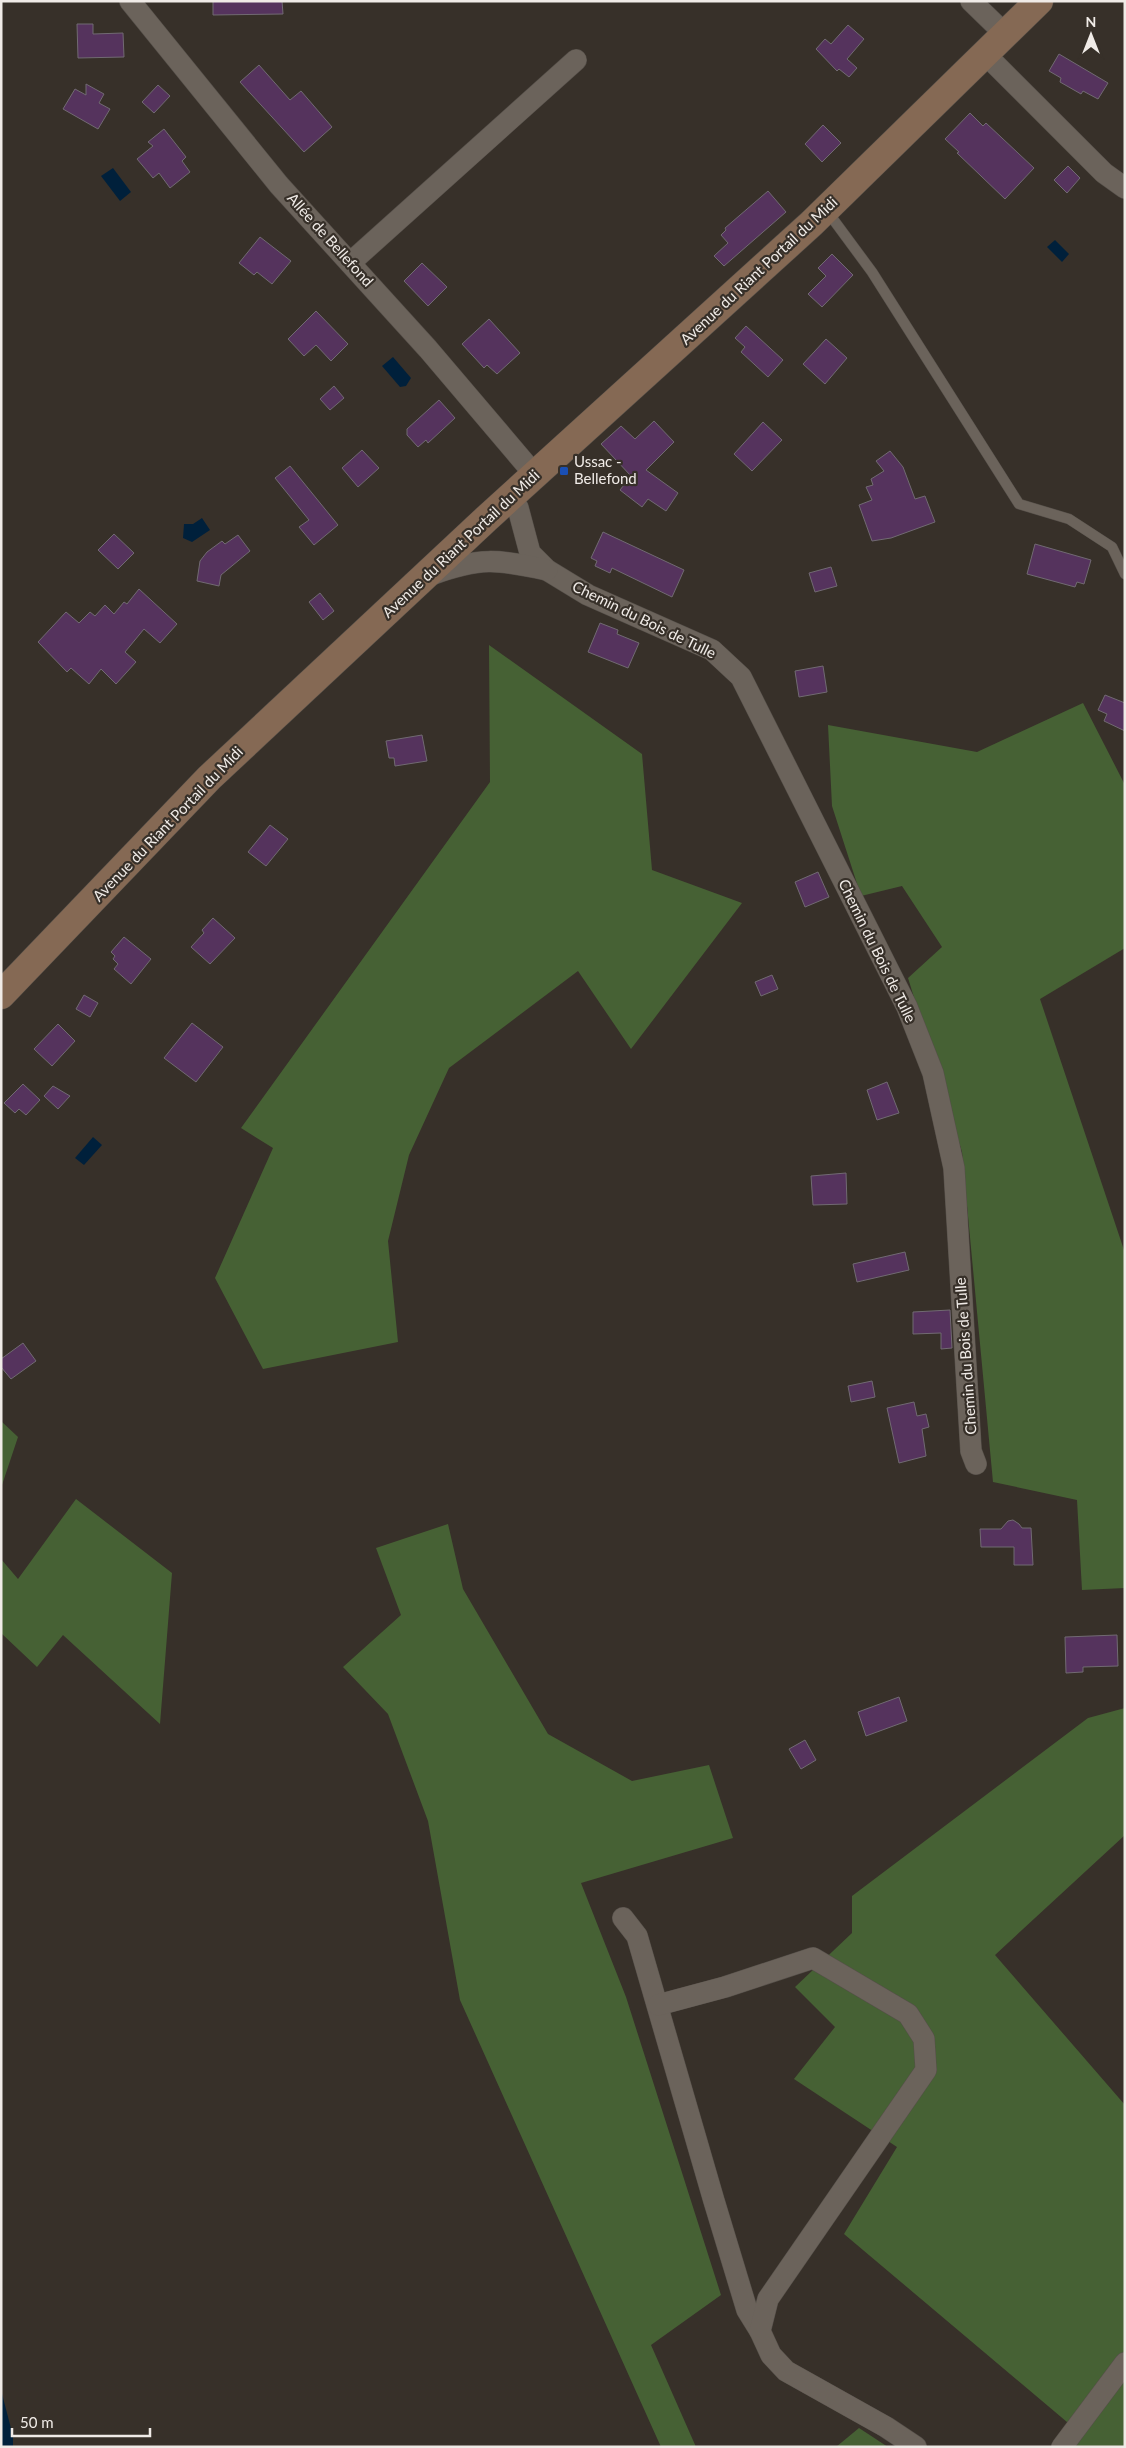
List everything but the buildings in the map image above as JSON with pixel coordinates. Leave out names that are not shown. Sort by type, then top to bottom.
[{"type":"main road","name":"Avenue du Riant Portail du Midi","points":[[1,995],[209,778],[424,577],[826,210],[1039,1]]},
{"type":"street","name":"Allée de Bellefond","points":[[130,1],[279,185],[428,349],[535,475]]},
{"type":"street","points":[[971,1],[1006,35]]},
{"type":"street","points":[[986,55],[1104,173],[1125,188]]},
{"type":"street","points":[[350,263],[576,60]]},
{"type":"street","name":"Chemin du Bois de Tulle","points":[[511,497],[518,508],[530,553],[547,570],[588,595],[712,650],[741,677],[907,1007],[933,1073],[954,1168],[971,1451],[976,1464]]},
{"type":"street","name":"Chemin du Bois de Tulle","points":[[424,577],[459,564],[477,561],[508,561],[547,570]]},
{"type":"street","points":[[623,1918],[638,1936],[745,2301],[771,2355],[786,2371],[886,2427],[916,2447]]},
{"type":"street","points":[[658,2005],[725,1988],[813,1958],[908,2014],[924,2039],[926,2070],[768,2300],[760,2331]]},
{"type":"street","points":[[1062,2447],[1125,2363]]},
{"type":"lane","points":[[826,210],[872,272],[968,427],[1019,504],[1069,519],[1112,547],[1125,574]]},
{"type":"green space","points":[[489,645],[642,754],[652,870],[742,903],[631,1049],[578,971],[449,1068],[409,1155],[388,1241],[398,1342],[263,1369],[215,1278],[273,1148],[241,1128],[490,782]]},
{"type":"green space","points":[[1083,703],[1125,785],[1125,948],[1040,999],[1125,1253],[1125,1588],[1082,1590],[1077,1500],[993,1482],[962,1152],[908,978],[942,947],[902,886],[861,896],[832,806],[828,725],[977,752]]},
{"type":"green space","points":[[1,1421],[18,1437],[1,1488]]},
{"type":"green space","points":[[76,1499],[172,1573],[160,1724],[63,1635],[37,1667],[1,1633],[1,1559],[18,1579]]},
{"type":"green space","points":[[448,1524],[463,1589],[548,1734],[632,1781],[709,1765],[733,1838],[581,1883],[626,1997],[721,2295],[651,2345],[696,2447],[661,2447],[460,2000],[428,1821],[388,1714],[343,1667],[401,1615],[376,1548]]},
{"type":"green space","points":[[1125,1708],[1125,1835],[995,1955],[1125,2105],[1125,2447],[1071,2447],[1080,2433],[844,2234],[897,2147],[794,2079],[835,2027],[795,1987],[852,1933],[852,1896],[1088,1718]]},
{"type":"green space","points":[[859,2428],[888,2447],[836,2447]]},
{"type":"water","points":[[113,168],[131,192],[120,201],[101,176]]},
{"type":"water","points":[[1055,240],[1069,254],[1062,262],[1047,247]]},
{"type":"water","points":[[393,357],[411,378],[406,386],[400,387],[382,366]]},
{"type":"water","points":[[202,518],[210,530],[192,542],[183,538],[184,524],[193,524]]},
{"type":"water","points":[[93,1137],[102,1145],[84,1165],[75,1158]]},
{"type":"water","points":[[1,2390],[13,2436],[13,2447],[1,2447]]},
{"type":"place","name":"Ussac - Bellefond","points":[[564,471]]}]
